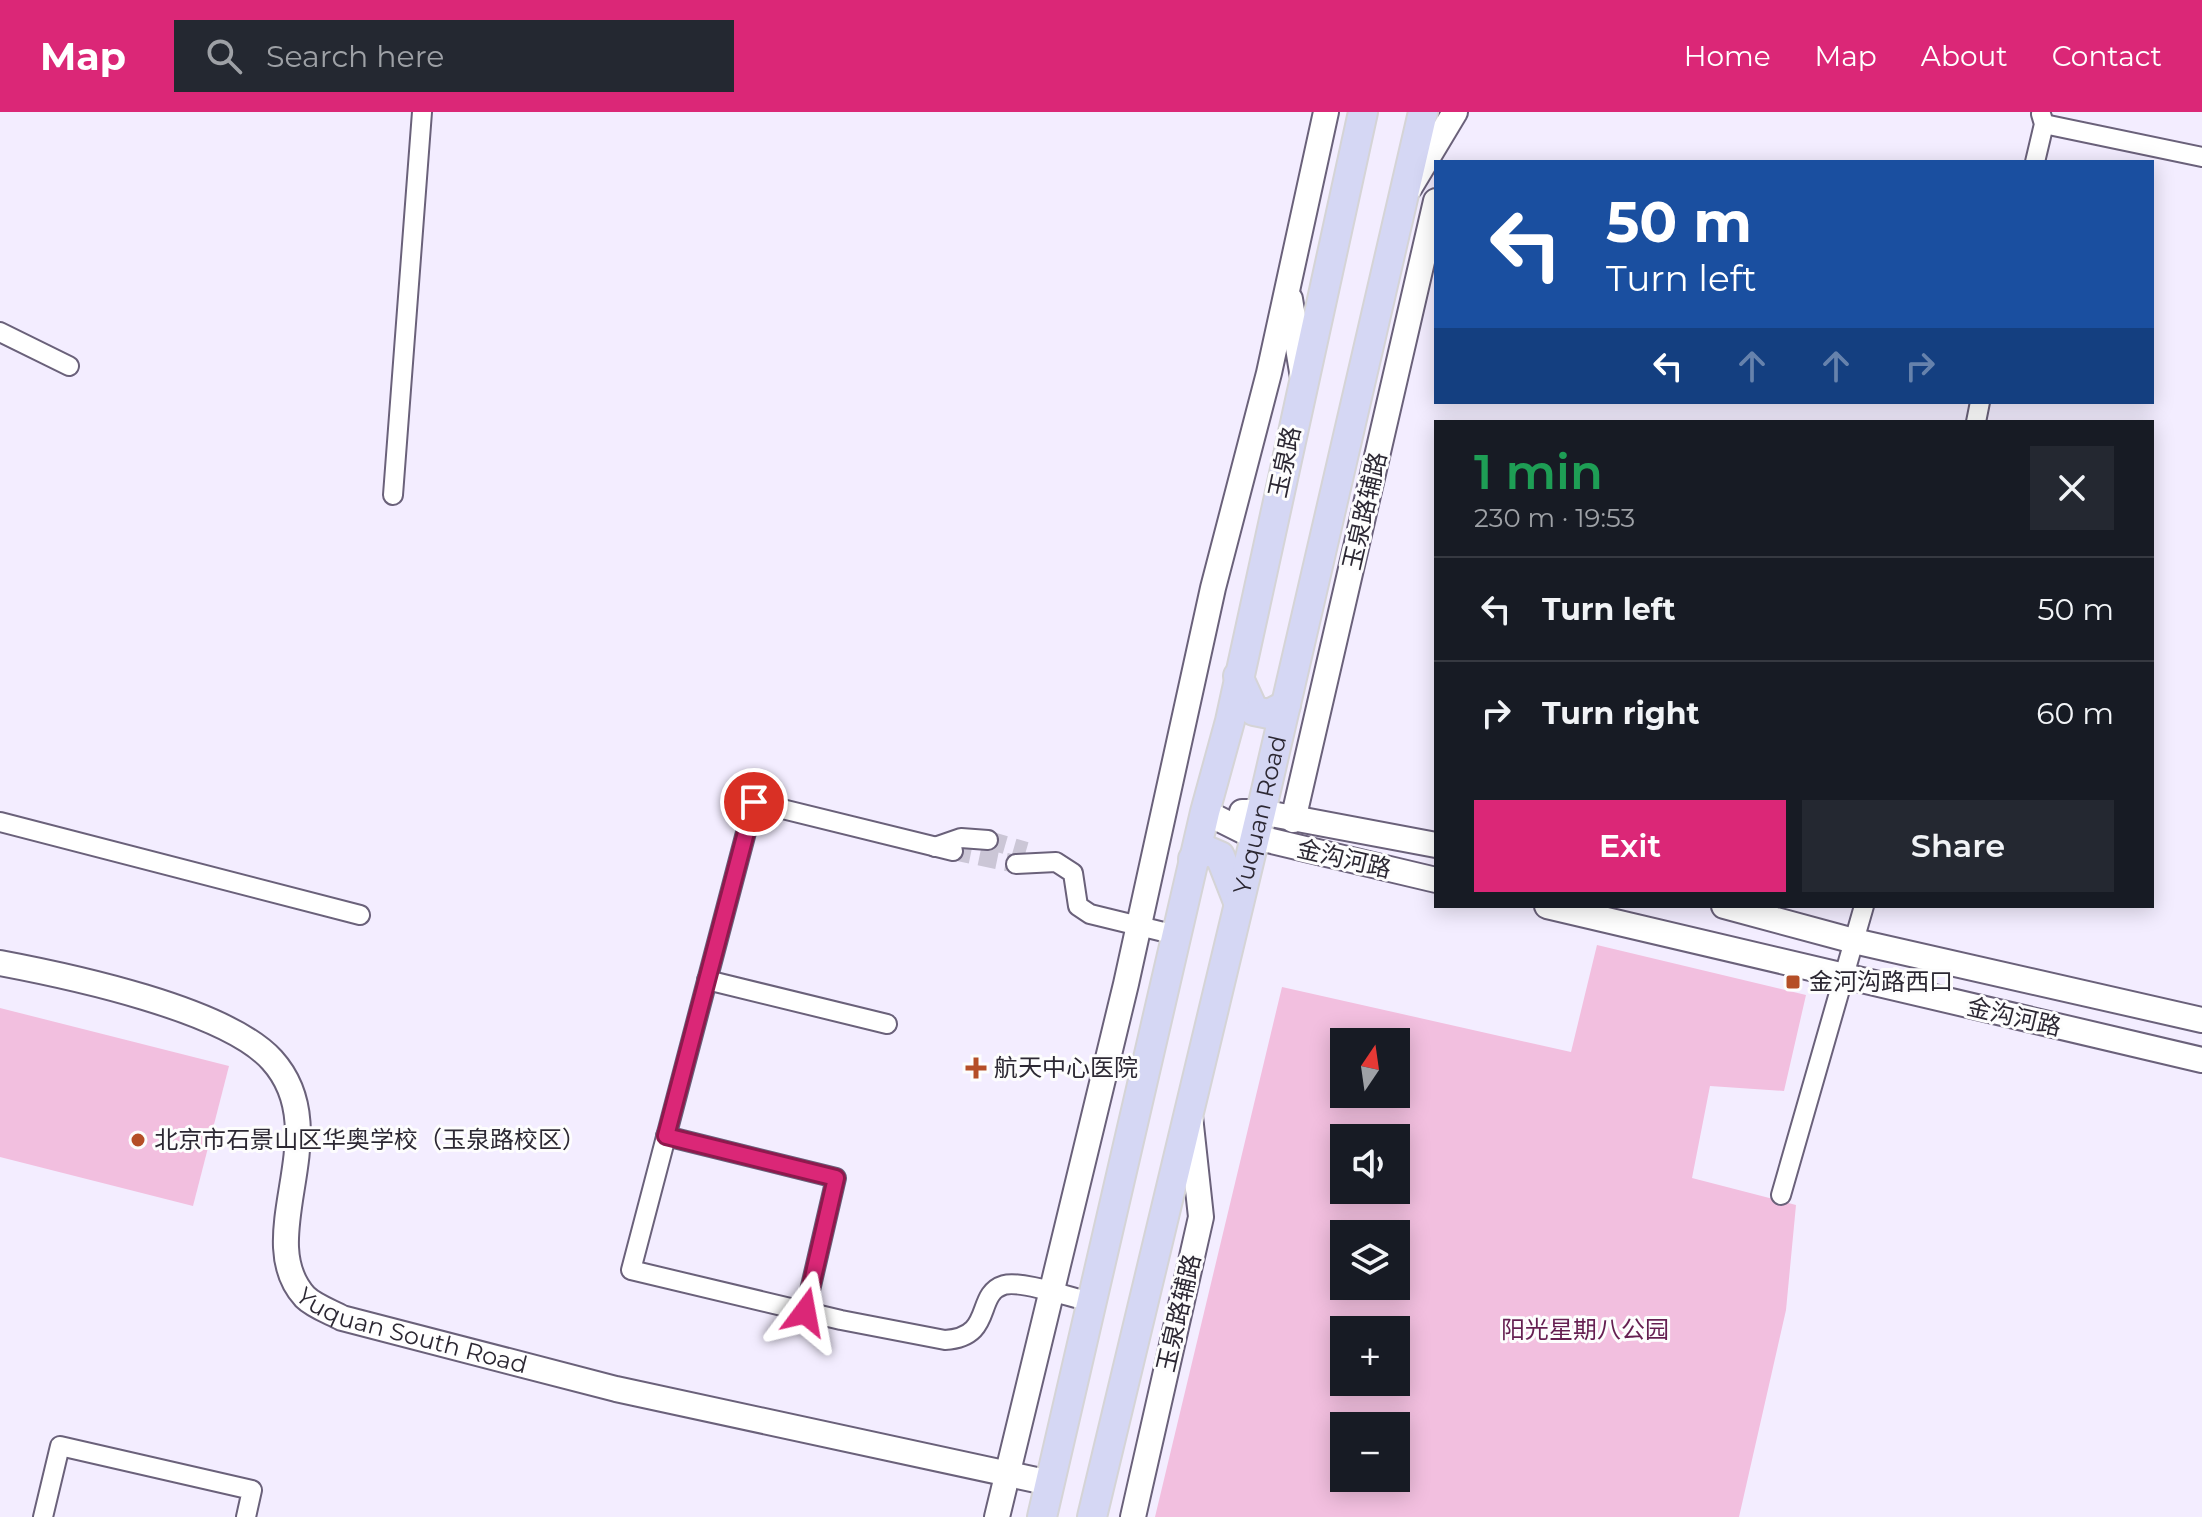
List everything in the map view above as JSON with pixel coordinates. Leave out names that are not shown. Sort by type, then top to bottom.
[{"type":"main road","name":"玉泉路","points":[[1205,812],[1363,112]]},
{"type":"main road","name":"Yuquan Road","points":[[1092,1517],[1258,824],[1423,112]]},
{"type":"main road","points":[[1238,676],[1254,711],[1269,714],[1286,705]]},
{"type":"main road","points":[[1042,1517],[1205,812]]},
{"type":"main road","points":[[1193,859],[1206,850],[1220,856],[1238,902]]},
{"type":"street","points":[[393,495],[422,112]]},
{"type":"street","points":[[997,1517],[1139,926],[1213,588],[1288,285],[1326,112]]},
{"type":"street","points":[[1405,196],[1456,112]]},
{"type":"street","points":[[1445,160],[1456,112]]},
{"type":"street","points":[[2035,160],[2042,118],[2202,157]]},
{"type":"street","name":"玉泉路辅路","points":[[1293,820],[1434,210]]},
{"type":"street","points":[[1288,285],[1303,379]]},
{"type":"street","points":[[0,332],[69,366]]},
{"type":"street","points":[[988,840],[961,838],[944,849],[754,802],[631,1270],[805,1312],[945,1340],[959,1339],[976,1330],[991,1294],[1001,1286],[1091,1302]]},
{"type":"street","name":"金沟河路","points":[[1205,812],[1258,824],[1434,879]]},
{"type":"street","name":"金沟河路","points":[[1258,824],[1293,820],[1434,845]]},
{"type":"street","points":[[0,822],[360,915]]},
{"type":"street","points":[[1021,858],[1056,862],[1073,873],[1078,906],[1090,914],[1176,935]]},
{"type":"street","name":"金沟河路","points":[[1555,908],[2202,1060]]},
{"type":"street","name":"金沟河路","points":[[1731,908],[1854,941],[2202,1020]]},
{"type":"street","points":[[1781,1195],[1863,908]]},
{"type":"street","name":"Yuquan South Road","points":[[0,963],[59,974],[187,1011],[238,1032],[272,1060],[297,1101],[301,1128],[287,1232],[289,1268],[306,1298],[342,1318],[616,1389],[1050,1483]]},
{"type":"street","points":[[707,980],[887,1024]]},
{"type":"street","name":"玉泉路辅路","points":[[1133,1517],[1201,1217],[1197,1155],[1189,1108]]},
{"type":"street","points":[[666,1136],[836,1178],[805,1312]]},
{"type":"street","points":[[43,1517],[60,1446],[252,1490],[246,1517]]},
{"type":"green space","name":"阳光星期八公园","points":[[1597,945],[1806,995],[1784,1091],[1710,1086],[1692,1178],[1796,1205],[1786,1310],[1739,1517],[1155,1517],[1282,987],[1571,1052]]},
{"type":"green space","points":[[0,1008],[229,1066],[193,1206],[0,1157]]},
{"type":"tunnel","points":[[988,840],[1026,851]]},
{"type":"tunnel","points":[[953,851],[1016,864]]},
{"type":"place","name":"金河沟路西口","points":[[1793,982]]},
{"type":"place","name":"航天中心医院","points":[[976,1068]]},
{"type":"place","name":"北京市石景山区华奥学校（玉泉路校区）","points":[[138,1140]]},
{"type":"route","points":[[754,802],[666,1136],[836,1178],[805,1312]]}]
